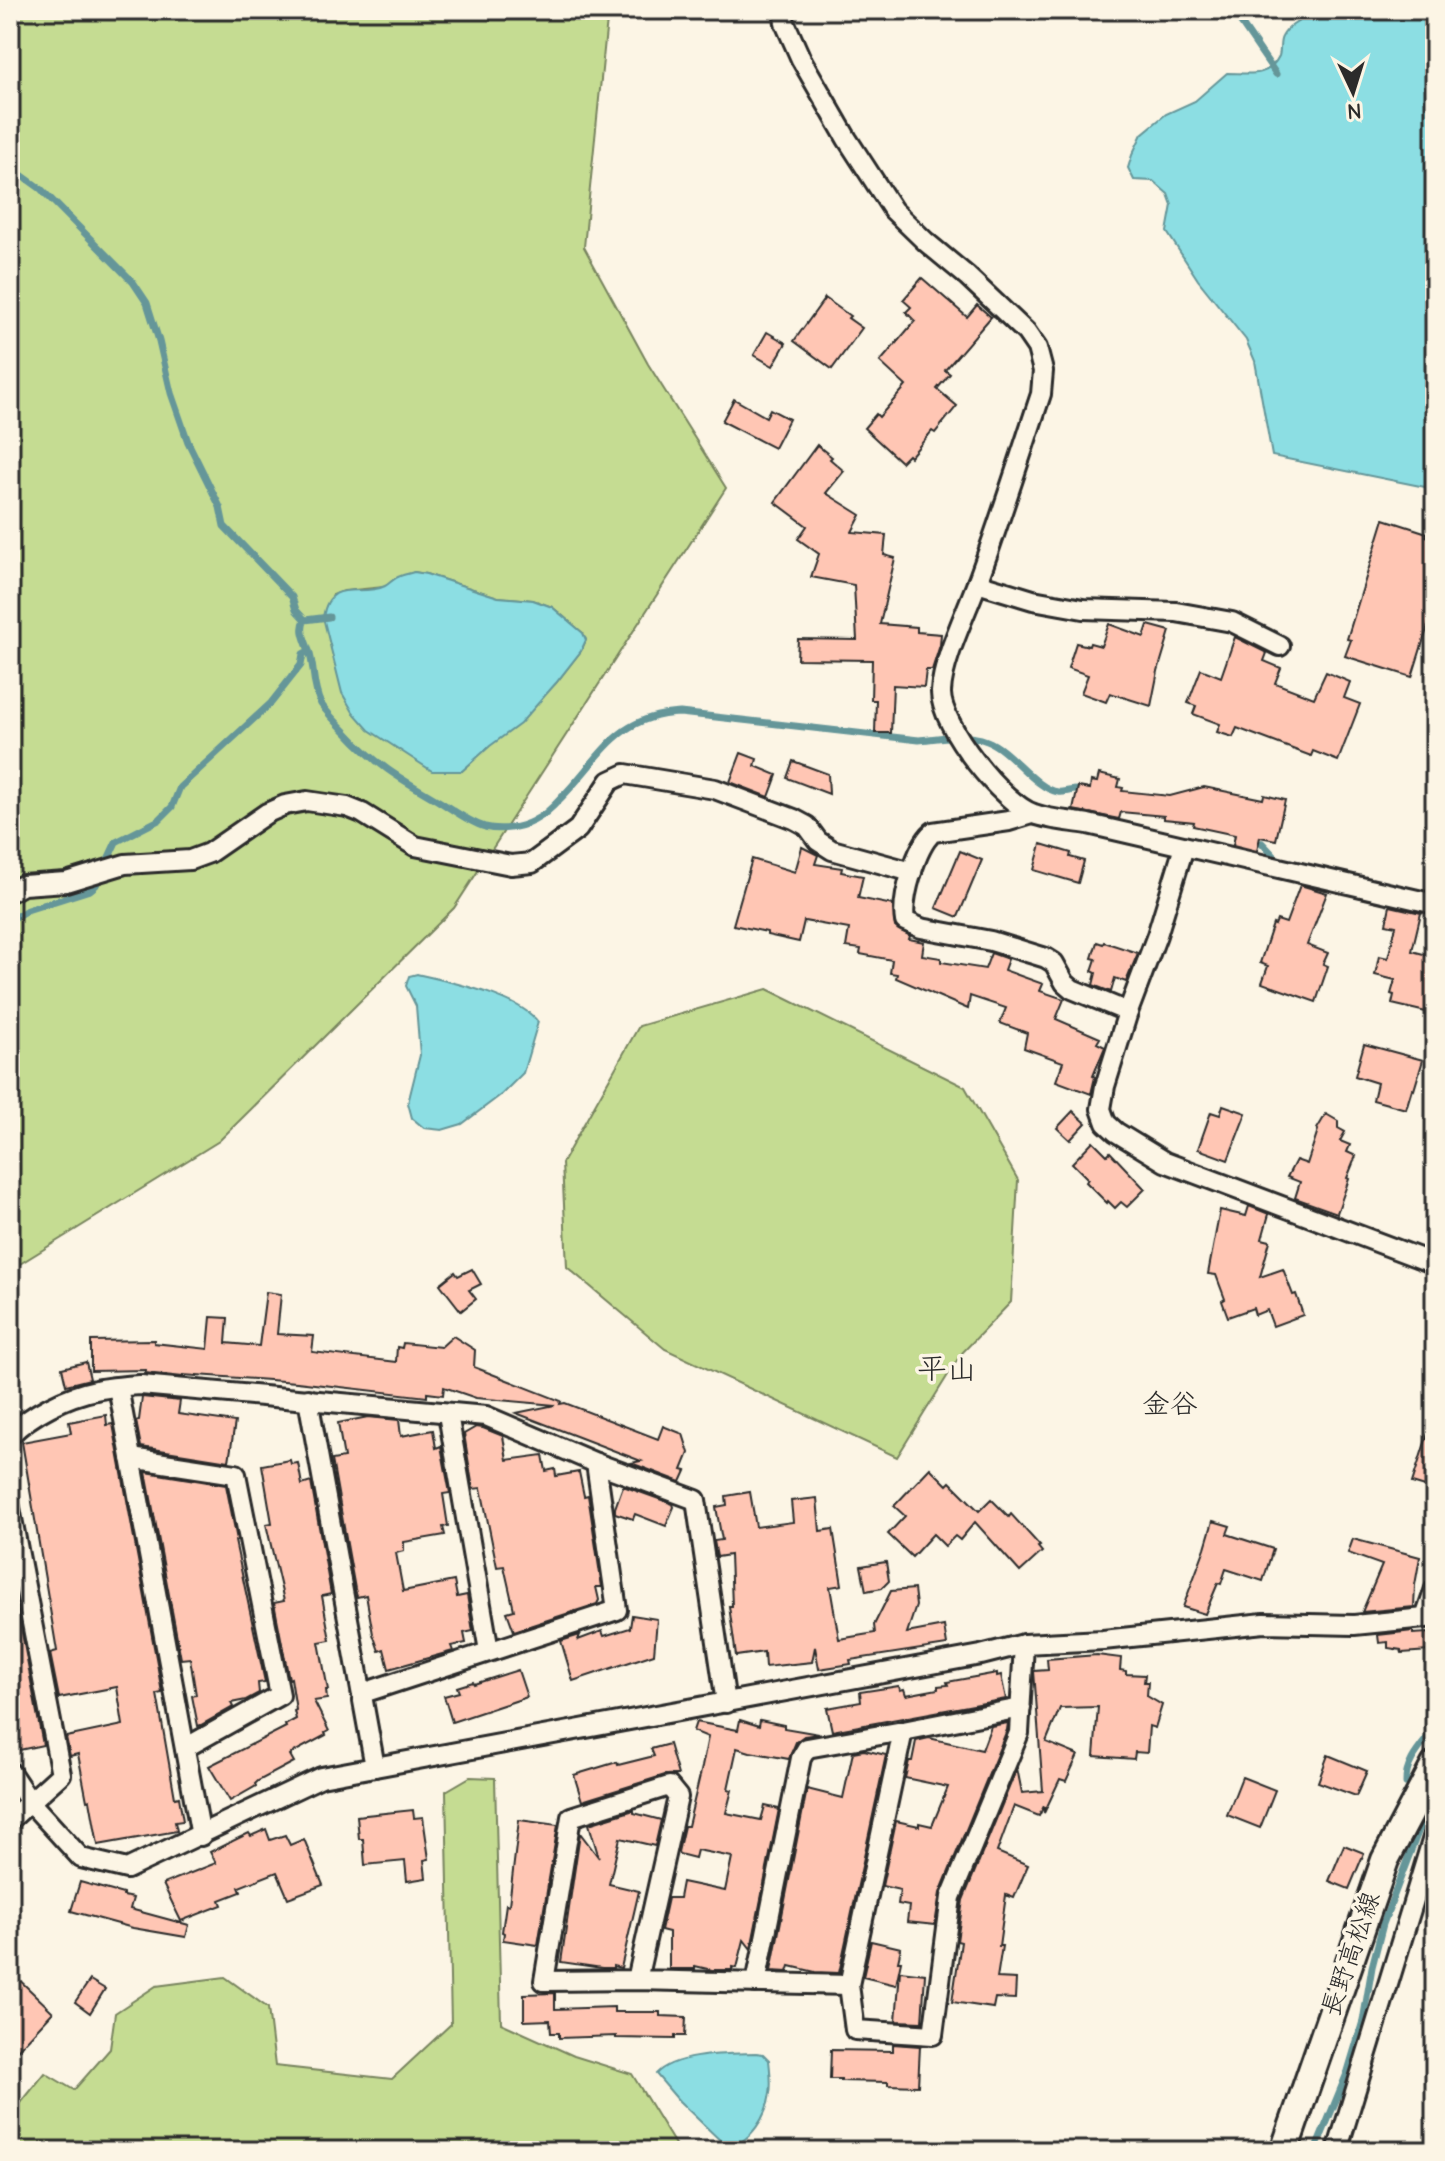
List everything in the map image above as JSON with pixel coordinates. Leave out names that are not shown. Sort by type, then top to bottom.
[{"type":"main road","name":"長野高松線","points":[[1284,2151],[1385,1860],[1435,1765]]},
{"type":"street","points":[[783,10],[785,23],[801,59],[893,210],[1026,332],[1037,348],[1043,371],[1041,394],[944,673],[941,694],[945,713],[980,767],[1008,797],[1032,814],[1088,824],[1435,904]]},
{"type":"street","points":[[977,583],[1033,600],[1083,609],[1176,612],[1232,622],[1280,646]]},
{"type":"street","points":[[10,892],[23,885],[66,882],[125,864],[190,860],[209,853],[267,813],[285,805],[307,801],[355,810],[415,846],[511,865],[532,863],[578,829],[610,781],[625,774],[715,789],[807,826],[818,841],[832,850],[912,872]]},
{"type":"street","points":[[1032,814],[1009,821],[933,832],[925,839],[912,872],[903,909],[905,921],[921,928],[991,941],[1046,958],[1054,963],[1072,989],[1128,1012]]},
{"type":"street","points":[[1184,847],[1105,1086],[1101,1109],[1106,1123],[1165,1162],[1435,1264]]},
{"type":"street","points":[[10,1435],[49,1407],[94,1390],[141,1385],[486,1416],[596,1463],[696,1500],[726,1703]]},
{"type":"street","points":[[118,1387],[201,1836]]},
{"type":"street","points":[[308,1399],[375,1767]]},
{"type":"street","points":[[448,1414],[489,1651]]},
{"type":"street","points":[[131,1458],[236,1474],[280,1695],[185,1748]]},
{"type":"street","points":[[363,1693],[617,1610],[596,1463]]},
{"type":"street","points":[[10,1508],[61,1774],[10,1820]]},
{"type":"street","points":[[10,1772],[30,1802],[81,1858],[127,1869],[321,1777],[981,1655],[1024,1644],[1103,1640],[1264,1623],[1354,1625],[1430,1618],[1435,1589]]},
{"type":"street","points":[[903,1731],[849,1985],[855,2030],[933,2035],[951,1897],[1019,1733],[1024,1644]]},
{"type":"street","points":[[756,1983],[801,1758],[807,1748],[1021,1708]]},
{"type":"street","points":[[637,1980],[678,1797],[669,1786],[571,1817],[544,1981],[849,1985]]},
{"type":"street","points":[[1337,2151],[1435,1831]]},
{"type":"green space","points":[[10,10],[608,10],[584,247],[648,364],[726,488],[454,908],[219,1141],[10,1270]],"holes":[[[414,572],[498,597],[533,600],[552,607],[583,633],[586,640],[556,683],[462,771],[333,595],[384,587]]]},
{"type":"green space","points":[[767,989],[965,1087],[1018,1180],[1011,1302],[961,1354],[897,1457],[665,1349],[567,1267],[562,1163],[639,1026]]},
{"type":"green space","points":[[470,1777],[495,1778],[501,2023],[574,2056],[632,2074],[679,2151],[469,2151],[459,2145],[448,2144],[428,2151],[10,2151],[10,2110],[16,2109],[45,2073],[74,2090],[110,2049],[115,2013],[156,1986],[225,1977],[268,2008],[275,2066],[392,2079],[451,2024],[446,1791]]},
{"type":"water","points":[[1319,10],[1435,10],[1435,489],[1272,456],[1255,361],[1246,340],[1198,280],[1167,232],[1172,205],[1168,194],[1153,181],[1134,180],[1128,168],[1142,134],[1166,114],[1195,101],[1227,73],[1257,73],[1269,68],[1279,56],[1285,32]]},
{"type":"water","points":[[414,572],[498,597],[533,600],[552,607],[583,633],[586,640],[556,683],[520,724],[462,771],[432,771],[369,730],[342,693],[323,617],[327,604],[339,592],[375,589]]},
{"type":"water","points":[[417,974],[500,997],[529,1013],[538,1022],[523,1073],[502,1094],[462,1124],[442,1130],[424,1128],[412,1118],[408,1103],[420,1055],[416,1006],[406,986],[409,976]]},
{"type":"water","points":[[763,2054],[769,2060],[771,2085],[768,2102],[750,2134],[727,2147],[656,2074],[689,2058]]},
{"type":"building","points":[[922,278],[967,317],[977,305],[991,317],[945,370],[950,374],[937,389],[957,406],[935,433],[932,431],[910,457],[908,455],[901,462],[864,428],[876,414],[879,417],[906,386],[880,362],[915,321],[906,312],[911,307],[903,300]]},
{"type":"building","points":[[825,298],[862,328],[832,369],[794,341]]},
{"type":"building","points":[[767,332],[786,343],[773,366],[754,355]]},
{"type":"building","points":[[734,399],[766,417],[770,409],[789,419],[774,448],[722,421]]},
{"type":"building","points":[[817,445],[844,471],[826,493],[861,515],[852,532],[886,535],[884,555],[895,558],[880,624],[917,627],[917,632],[941,634],[932,670],[926,670],[924,687],[893,685],[891,733],[875,733],[876,700],[871,700],[872,660],[797,659],[798,639],[857,640],[854,585],[811,577],[819,554],[798,539],[807,526],[775,502]]},
{"type":"building","points":[[1384,519],[1427,533],[1426,536],[1435,539],[1435,603],[1412,677],[1345,656],[1351,640],[1347,639]]},
{"type":"building","points":[[1109,624],[1144,637],[1148,625],[1170,631],[1151,706],[1110,693],[1106,702],[1081,693],[1088,675],[1068,668],[1076,643],[1101,646]]},
{"type":"building","points":[[1235,637],[1267,653],[1264,661],[1281,668],[1275,683],[1314,698],[1326,672],[1350,682],[1344,698],[1360,704],[1338,761],[1313,751],[1311,756],[1237,728],[1233,737],[1217,732],[1220,724],[1193,714],[1196,706],[1188,703],[1201,669],[1221,677]]},
{"type":"building","points":[[741,753],[757,759],[755,766],[777,775],[769,797],[730,782]]},
{"type":"building","points":[[793,761],[828,774],[829,794],[787,778]]},
{"type":"building","points":[[1099,774],[1120,779],[1118,787],[1123,788],[1122,791],[1170,796],[1204,787],[1263,799],[1264,795],[1285,800],[1276,840],[1260,837],[1257,851],[1233,845],[1235,835],[1193,826],[1194,822],[1121,812],[1119,819],[1073,810],[1078,787],[1090,789],[1091,781],[1097,782]]},
{"type":"building","points":[[1041,844],[1071,853],[1070,857],[1084,861],[1078,883],[1034,870]]},
{"type":"building","points":[[802,847],[818,855],[815,864],[842,868],[841,872],[863,876],[858,898],[893,905],[895,927],[910,936],[909,939],[924,942],[922,955],[941,958],[941,962],[985,969],[991,953],[1008,959],[1004,970],[1043,984],[1040,991],[1064,999],[1056,1019],[1100,1038],[1097,1043],[1105,1047],[1093,1076],[1091,1094],[1056,1081],[1063,1062],[1024,1048],[1027,1033],[1000,1023],[1006,1008],[970,996],[968,1009],[896,978],[897,974],[890,973],[892,960],[860,954],[861,949],[846,947],[849,929],[804,921],[799,942],[733,925],[752,859],[795,872]]},
{"type":"building","points":[[960,851],[982,860],[958,917],[936,908]]},
{"type":"building","points":[[1300,885],[1327,893],[1307,945],[1328,953],[1323,964],[1328,966],[1316,1002],[1262,983],[1268,966],[1260,963],[1273,924],[1277,920],[1286,923]]},
{"type":"building","points":[[1390,906],[1421,913],[1412,951],[1435,957],[1435,1006],[1428,1004],[1426,1012],[1392,1004],[1395,980],[1375,975],[1379,956],[1388,958],[1396,926],[1386,924]]},
{"type":"building","points":[[1097,942],[1138,953],[1126,982],[1115,978],[1111,992],[1093,985],[1096,973],[1092,971],[1096,959],[1092,958]]},
{"type":"building","points":[[1364,1044],[1423,1060],[1406,1109],[1373,1100],[1377,1083],[1355,1076]]},
{"type":"building","points":[[1223,1105],[1246,1113],[1228,1160],[1198,1149],[1211,1112],[1220,1115]]},
{"type":"building","points":[[1073,1111],[1086,1123],[1070,1140],[1057,1128]]},
{"type":"building","points":[[1326,1114],[1338,1121],[1338,1128],[1345,1132],[1340,1141],[1350,1145],[1347,1152],[1356,1156],[1337,1213],[1295,1198],[1300,1182],[1287,1177],[1296,1160],[1307,1164],[1317,1129]]},
{"type":"building","points":[[1093,1141],[1107,1155],[1110,1152],[1145,1189],[1127,1207],[1121,1202],[1115,1208],[1107,1203],[1072,1163]]},
{"type":"building","points":[[1249,1206],[1269,1214],[1262,1239],[1270,1241],[1260,1277],[1283,1269],[1303,1315],[1273,1326],[1267,1310],[1255,1315],[1253,1308],[1228,1317],[1216,1275],[1208,1274],[1220,1210],[1246,1216]]},
{"type":"building","points":[[472,1269],[481,1284],[469,1290],[476,1299],[461,1311],[440,1284],[455,1272],[458,1276]]},
{"type":"building","points":[[266,1292],[281,1294],[277,1334],[314,1336],[312,1352],[396,1362],[397,1347],[402,1348],[403,1343],[441,1347],[453,1336],[475,1350],[474,1367],[561,1401],[560,1404],[565,1403],[658,1439],[663,1426],[683,1434],[689,1453],[682,1470],[686,1471],[681,1482],[631,1463],[641,1461],[516,1413],[555,1405],[476,1398],[444,1387],[443,1395],[427,1393],[427,1397],[297,1382],[197,1375],[183,1377],[145,1373],[146,1370],[91,1371],[91,1341],[154,1340],[154,1343],[208,1349],[211,1317],[228,1318],[226,1343],[259,1346]]},
{"type":"building","points":[[86,1362],[90,1379],[66,1385],[62,1368]]},
{"type":"building","points":[[142,1397],[180,1401],[178,1414],[235,1422],[229,1461],[141,1447],[136,1421],[139,1420]]},
{"type":"building","points":[[106,1415],[107,1425],[113,1424],[162,1693],[157,1694],[175,1798],[179,1797],[183,1821],[175,1822],[177,1831],[98,1845],[78,1754],[70,1756],[66,1737],[123,1725],[117,1687],[59,1698],[50,1653],[57,1651],[22,1442],[71,1433],[69,1422]]},
{"type":"building","points":[[368,1417],[399,1420],[401,1436],[433,1430],[436,1448],[441,1446],[450,1493],[443,1494],[448,1526],[443,1527],[445,1535],[404,1542],[404,1551],[396,1553],[403,1591],[454,1581],[457,1597],[467,1595],[473,1631],[464,1633],[466,1643],[451,1646],[453,1651],[389,1669],[384,1649],[379,1651],[373,1634],[366,1595],[357,1597],[332,1460],[344,1458],[338,1423]]},
{"type":"building","points":[[1431,1424],[1435,1425],[1435,1490],[1412,1483]]},
{"type":"building","points":[[476,1427],[503,1436],[507,1460],[543,1455],[546,1471],[555,1469],[556,1476],[579,1472],[584,1496],[588,1495],[602,1587],[596,1587],[597,1604],[514,1631],[507,1612],[514,1610],[504,1566],[497,1567],[481,1488],[473,1489],[464,1434]]},
{"type":"building","points":[[290,1460],[291,1464],[298,1463],[302,1485],[311,1482],[331,1594],[322,1596],[330,1640],[319,1642],[327,1699],[314,1701],[329,1731],[292,1753],[294,1762],[258,1781],[256,1786],[230,1801],[209,1766],[296,1719],[291,1678],[274,1603],[284,1601],[266,1524],[272,1523],[262,1465]]},
{"type":"building","points":[[930,1468],[947,1485],[950,1482],[979,1511],[991,1499],[1009,1517],[1011,1514],[1042,1552],[1020,1572],[975,1522],[960,1540],[955,1536],[945,1546],[933,1534],[912,1557],[888,1534],[905,1516],[894,1506]]},
{"type":"building","points":[[146,1472],[226,1485],[265,1682],[258,1683],[259,1693],[231,1703],[233,1707],[198,1726],[192,1696],[196,1695],[190,1658],[181,1659]]},
{"type":"building","points":[[623,1486],[673,1504],[666,1526],[635,1514],[633,1519],[615,1513]]},
{"type":"building","points":[[750,1492],[756,1527],[793,1522],[791,1501],[817,1498],[820,1531],[833,1529],[842,1585],[830,1587],[839,1639],[875,1633],[874,1625],[891,1591],[914,1589],[916,1606],[907,1633],[944,1626],[947,1645],[850,1660],[851,1664],[819,1669],[815,1647],[812,1662],[765,1667],[764,1652],[736,1656],[729,1606],[732,1606],[730,1555],[717,1557],[714,1541],[722,1540],[716,1507],[727,1505],[726,1496]]},
{"type":"building","points":[[1213,1521],[1230,1526],[1227,1534],[1273,1549],[1263,1581],[1226,1569],[1205,1614],[1183,1607]]},
{"type":"building","points":[[1353,1539],[1420,1557],[1414,1607],[1362,1612],[1382,1565],[1348,1553]]},
{"type":"building","points":[[886,1562],[889,1581],[882,1588],[866,1591],[861,1566]]},
{"type":"building","points":[[10,1612],[18,1612],[43,1745],[10,1752]]},
{"type":"building","points":[[632,1615],[657,1619],[654,1654],[573,1681],[561,1641],[580,1635],[578,1640],[602,1631],[604,1636],[630,1628]]},
{"type":"building","points":[[1413,1631],[1413,1634],[1428,1633],[1429,1651],[1402,1653],[1401,1650],[1388,1648],[1388,1642],[1379,1643],[1378,1635]]},
{"type":"building","points":[[1097,1655],[1121,1658],[1120,1670],[1126,1671],[1126,1674],[1145,1675],[1147,1696],[1162,1705],[1155,1728],[1149,1726],[1147,1753],[1135,1752],[1134,1759],[1094,1756],[1098,1707],[1060,1708],[1046,1742],[1078,1755],[1066,1781],[1060,1779],[1044,1813],[1044,1806],[1039,1816],[1014,1806],[997,1852],[1028,1865],[1014,1898],[1006,1895],[999,1946],[1002,1946],[997,1978],[1016,1979],[1015,1999],[995,1998],[993,2008],[952,2002],[961,1942],[957,1941],[963,1900],[1017,1768],[1022,1793],[1043,1791],[1034,1671],[1048,1670],[1047,1659]]},
{"type":"building","points":[[518,1670],[527,1697],[452,1722],[444,1696],[459,1692],[457,1687]]},
{"type":"building","points":[[997,1673],[997,1676],[1001,1675],[1006,1699],[832,1731],[827,1708],[861,1702],[860,1692],[899,1686],[906,1695],[938,1689],[938,1686],[948,1685],[947,1682]]},
{"type":"building","points":[[740,1720],[759,1726],[760,1720],[819,1734],[804,1736],[796,1742],[789,1759],[737,1748],[726,1813],[761,1820],[765,1806],[779,1809],[751,1949],[744,1940],[737,1968],[732,1967],[732,1970],[695,1966],[695,1969],[669,1969],[669,1932],[661,1930],[668,1898],[679,1898],[682,1882],[725,1891],[732,1857],[697,1850],[695,1858],[678,1852],[684,1826],[688,1826],[708,1737],[693,1731],[696,1722],[738,1730]]},
{"type":"building","points":[[1008,1723],[940,1893],[935,1925],[907,1922],[909,1906],[898,1904],[900,1890],[882,1886],[896,1821],[932,1826],[948,1787],[905,1778],[916,1741],[929,1738],[982,1750],[991,1726]]},
{"type":"building","points":[[669,1744],[678,1775],[665,1775],[582,1801],[574,1775],[617,1762],[618,1765],[654,1756],[651,1749]]},
{"type":"building","points":[[864,1750],[886,1755],[839,1973],[815,1972],[790,1966],[788,1972],[771,1971],[807,1789],[843,1798],[853,1752]]},
{"type":"building","points":[[1328,1755],[1367,1771],[1356,1796],[1318,1782]]},
{"type":"building","points":[[1242,1777],[1275,1790],[1260,1828],[1227,1815]]},
{"type":"building","points":[[413,1810],[414,1818],[423,1817],[429,1859],[424,1860],[426,1878],[407,1881],[405,1861],[365,1865],[357,1816]]},
{"type":"building","points":[[634,1810],[634,1813],[661,1820],[655,1846],[620,1838],[609,1884],[639,1891],[621,1968],[561,1962],[580,1833],[599,1858],[589,1824]]},
{"type":"building","points":[[519,1820],[558,1825],[538,1945],[503,1940]]},
{"type":"building","points":[[266,1829],[270,1840],[285,1835],[290,1845],[304,1839],[323,1885],[288,1898],[277,1872],[239,1887],[241,1892],[220,1900],[222,1905],[181,1921],[163,1884],[216,1863],[210,1852],[249,1833],[251,1836]]},
{"type":"building","points":[[1344,1845],[1364,1853],[1349,1889],[1329,1881]]},
{"type":"building","points":[[80,1882],[133,1898],[130,1909],[189,1925],[186,1937],[133,1928],[71,1911]]},
{"type":"building","points":[[871,1941],[901,1948],[896,1985],[863,1977]]},
{"type":"building","points":[[10,1971],[53,2012],[10,2058]]},
{"type":"building","points":[[900,1971],[925,1974],[922,2022],[896,2021]]},
{"type":"building","points":[[90,1980],[105,1989],[90,2013],[75,2002]]},
{"type":"building","points":[[555,1993],[555,2009],[614,2007],[614,2012],[660,2012],[660,2016],[686,2017],[685,2036],[675,2036],[675,2039],[616,2036],[559,2038],[559,2033],[551,2033],[550,2020],[524,2021],[524,1994]]},
{"type":"building","points":[[893,2044],[920,2046],[918,2086],[830,2079],[831,2050],[893,2051]]},
{"type":"waterway","points":[[1232,10],[1276,74]]},
{"type":"waterway","points":[[10,170],[41,189],[133,282],[147,303],[171,393],[188,442],[220,507],[224,526],[292,597],[296,610],[305,620]]},
{"type":"waterway","points":[[10,920],[27,910],[90,890],[96,885],[116,842],[159,820],[172,807],[180,787],[271,703],[301,665],[303,654],[309,651],[303,632],[305,620],[329,617]]},
{"type":"waterway","points":[[309,651],[321,704],[356,743],[399,777],[466,819],[491,828],[516,827],[537,819],[555,805],[599,754],[624,731],[658,716],[680,713],[919,740],[971,737],[996,746],[1049,789],[1060,792],[1076,790]]},
{"type":"waterway","points":[[1262,843],[1284,862]]},
{"type":"waterway","points":[[1406,1783],[1412,1760],[1435,1728]]},
{"type":"waterway","points":[[1315,2151],[1348,2071],[1363,2021],[1383,1924],[1421,1824]]},
{"type":"district","name":"平山","points":[[947,1369]]},
{"type":"district","name":"金谷","points":[[1170,1404]]}]
